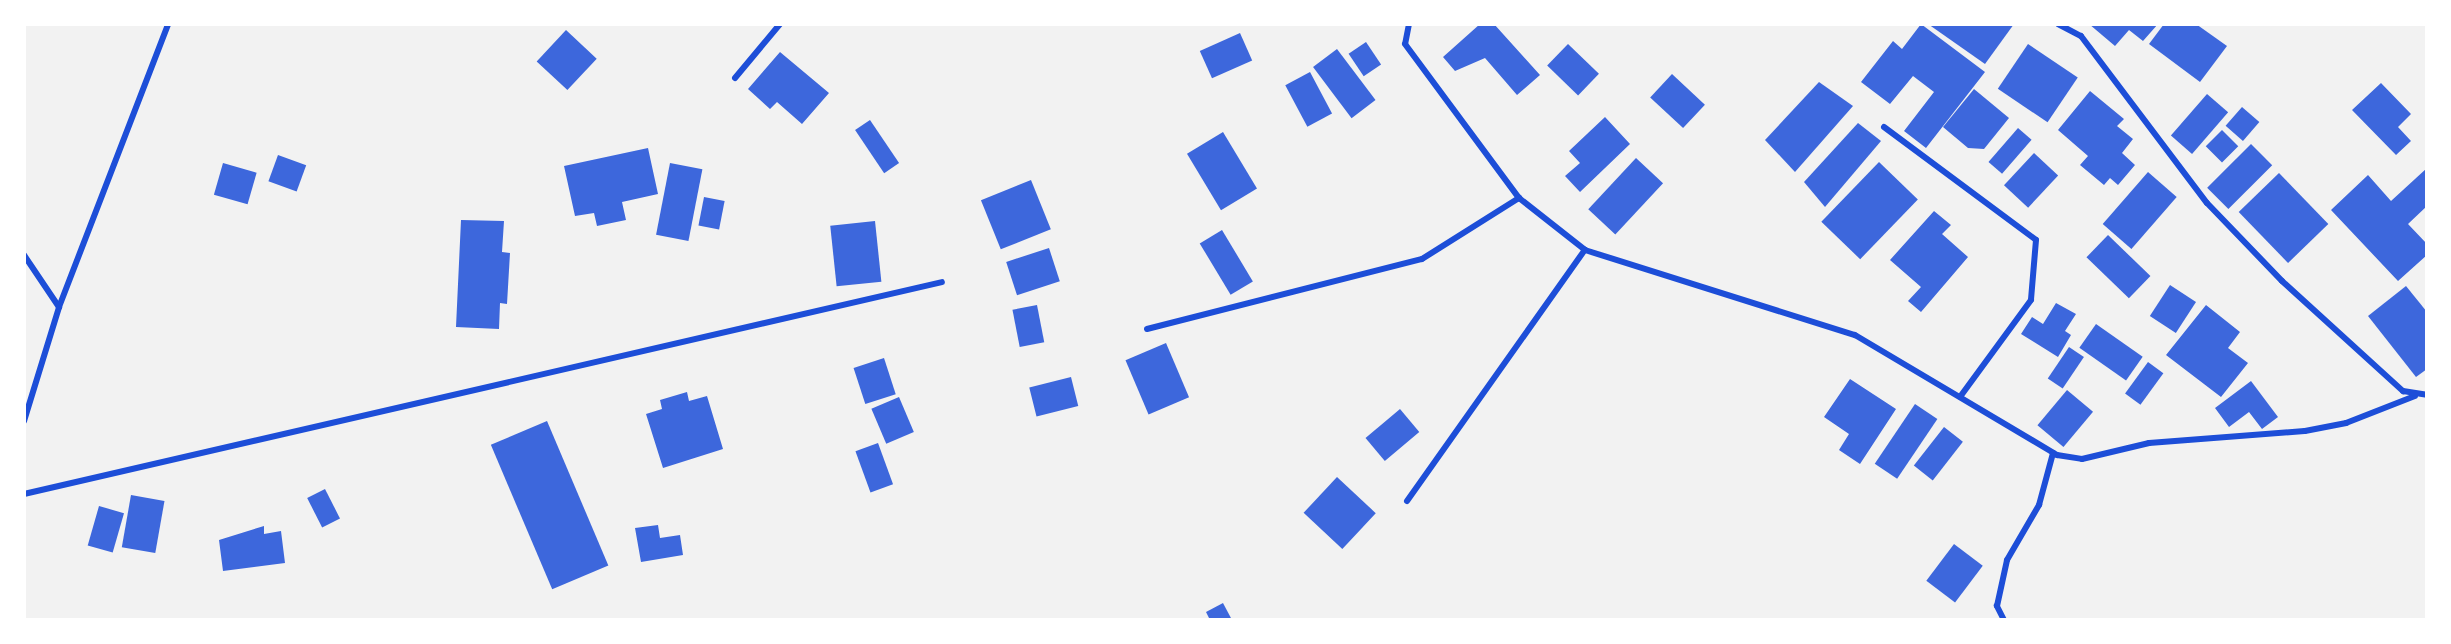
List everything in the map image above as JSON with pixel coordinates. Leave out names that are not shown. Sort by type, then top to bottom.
[{"type":"street","points":[[24,421],[58,307],[168,24]]},
{"type":"street","points":[[735,78],[780,24]]},
{"type":"street","points":[[1409,24],[1406,44],[1520,198],[1585,250],[1855,335],[2054,453],[2082,459],[2149,443],[2305,431],[2346,423],[2415,396],[2427,394]]},
{"type":"street","points":[[2058,24],[2081,36],[2207,203],[2282,281],[2415,396]]},
{"type":"street","points":[[1884,127],[2036,240],[2031,300],[1960,397]]},
{"type":"street","points":[[1148,329],[1422,259],[1520,198]]},
{"type":"street","points":[[1407,501],[1585,250]]},
{"type":"street","points":[[24,255],[58,307]]},
{"type":"street","points":[[24,494],[942,282]]},
{"type":"street","points":[[2004,620],[1997,606],[2007,560],[2039,505],[2054,453]]},
{"type":"building","points":[[1480,24],[1494,24],[1540,75],[1517,95],[1485,58],[1455,71],[1443,57]]},
{"type":"building","points":[[1921,24],[1985,72],[1926,148],[1904,131],[1934,92],[1913,76],[1890,104],[1861,82],[1893,41],[1902,49]]},
{"type":"building","points":[[1928,24],[2014,24],[1985,64]]},
{"type":"building","points":[[2089,24],[2158,24],[2143,41],[2129,30],[2115,46]]},
{"type":"building","points":[[2164,24],[2196,24],[2227,46],[2200,82],[2149,44]]},
{"type":"building","points":[[566,30],[597,59],[567,90],[537,61]]},
{"type":"building","points":[[1240,33],[1252,60],[1212,78],[1200,51]]},
{"type":"building","points":[[1366,42],[1381,64],[1364,76],[1349,54]]},
{"type":"building","points":[[1568,44],[1599,74],[1578,95],[1547,66]]},
{"type":"building","points":[[2028,44],[2078,78],[2048,122],[1998,89]]},
{"type":"building","points":[[1337,49],[1376,100],[1352,118],[1313,67]]},
{"type":"building","points":[[780,52],[829,93],[802,124],[777,102],[770,109],[748,89]]},
{"type":"building","points":[[1310,72],[1332,113],[1307,127],[1285,85]]},
{"type":"building","points":[[1672,74],[1705,105],[1683,128],[1650,97]]},
{"type":"building","points":[[1819,82],[1853,106],[1795,172],[1765,140]]},
{"type":"building","points":[[2381,83],[2411,114],[2398,127],[2411,141],[2396,155],[2352,110]]},
{"type":"building","points":[[1974,89],[2009,118],[1984,149],[1968,148],[1943,127]]},
{"type":"building","points":[[2090,91],[2124,119],[2117,126],[2133,139],[2122,153],[2135,165],[2118,185],[2110,178],[2104,185],[2080,165],[2088,156],[2058,130]]},
{"type":"building","points":[[2207,94],[2228,112],[2192,154],[2171,136]]},
{"type":"building","points":[[2242,107],[2259,122],[2243,141],[2226,126]]},
{"type":"building","points":[[1605,117],[1630,144],[1580,192],[1565,176],[1580,163],[1569,151]]},
{"type":"building","points":[[870,120],[899,163],[884,173],[855,130]]},
{"type":"building","points":[[1858,123],[1881,141],[1825,207],[1804,182]]},
{"type":"building","points":[[2018,128],[2032,140],[2002,174],[1988,162]]},
{"type":"building","points":[[2222,130],[2238,146],[2222,163],[2206,146]]},
{"type":"building","points":[[1223,132],[1257,189],[1221,210],[1187,154]]},
{"type":"building","points":[[2251,144],[2272,165],[2228,209],[2207,188]]},
{"type":"building","points":[[648,148],[658,194],[622,202],[626,220],[597,226],[594,213],[575,216],[564,166]]},
{"type":"building","points":[[2034,153],[2058,176],[2028,208],[2004,185]]},
{"type":"building","points":[[278,155],[306,165],[297,192],[268,181]]},
{"type":"building","points":[[1636,158],[1663,183],[1615,234],[1588,209]]},
{"type":"building","points":[[1879,162],[1918,200],[1860,259],[1821,222]]},
{"type":"building","points":[[223,163],[257,173],[248,204],[214,195]]},
{"type":"building","points":[[670,163],[702,169],[688,241],[656,235]]},
{"type":"building","points":[[2427,168],[2427,206],[2408,224],[2427,244],[2427,255],[2398,281],[2331,210],[2368,175],[2391,201]]},
{"type":"building","points":[[2148,172],[2177,197],[2131,249],[2103,224]]},
{"type":"building","points":[[2279,173],[2328,224],[2288,263],[2239,212]]},
{"type":"building","points":[[1031,180],[1051,229],[1001,249],[981,200]]},
{"type":"building","points":[[704,197],[725,201],[719,229],[698,225]]},
{"type":"building","points":[[1934,211],[1951,225],[1942,234],[1968,257],[1921,312],[1908,301],[1921,287],[1890,260]]},
{"type":"building","points":[[461,220],[504,221],[502,252],[510,253],[507,304],[500,303],[499,329],[456,327]]},
{"type":"building","points":[[875,221],[881,282],[837,286],[830,226]]},
{"type":"building","points":[[1222,230],[1253,281],[1231,295],[1200,243]]},
{"type":"building","points":[[2108,235],[2150,276],[2129,298],[2086,257]]},
{"type":"building","points":[[1049,248],[1060,281],[1017,295],[1006,262]]},
{"type":"building","points":[[2170,285],[2196,302],[2176,333],[2150,316]]},
{"type":"building","points":[[2406,286],[2427,312],[2427,369],[2416,377],[2368,316]]},
{"type":"building","points":[[2056,303],[2076,314],[2065,331],[2071,335],[2058,357],[2021,334],[2032,317],[2043,324]]},
{"type":"building","points":[[1037,305],[1044,342],[1020,347],[1012,310]]},
{"type":"building","points":[[2206,305],[2240,332],[2228,348],[2248,363],[2221,397],[2166,355]]},
{"type":"building","points":[[2096,324],[2143,357],[2126,380],[2079,348]]},
{"type":"building","points":[[1166,343],[1189,397],[1149,415],[1125,360]]},
{"type":"building","points":[[2069,347],[2084,357],[2063,389],[2048,379]]},
{"type":"building","points":[[884,358],[896,394],[865,404],[854,368]]},
{"type":"building","points":[[2148,362],[2163,373],[2140,405],[2125,394]]},
{"type":"building","points":[[1071,377],[1078,406],[1037,417],[1029,387]]},
{"type":"building","points":[[1850,379],[1896,409],[1860,464],[1839,450],[1849,434],[1824,417]]},
{"type":"building","points":[[2251,381],[2278,417],[2262,429],[2249,412],[2229,427],[2215,408]]},
{"type":"building","points":[[2067,390],[2093,412],[2063,447],[2037,425]]},
{"type":"building","points":[[687,392],[689,401],[707,396],[723,449],[663,468],[646,414],[662,409],[660,400]]},
{"type":"building","points":[[899,397],[914,432],[886,444],[871,409]]},
{"type":"building","points":[[1915,404],[1937,419],[1897,479],[1875,464]]},
{"type":"building","points":[[1400,409],[1419,432],[1385,461],[1366,438]]},
{"type":"building","points":[[547,421],[608,566],[552,589],[491,445]]},
{"type":"building","points":[[1944,427],[1963,442],[1933,480],[1914,466]]},
{"type":"building","points":[[878,443],[893,484],[870,493],[855,451]]},
{"type":"building","points":[[1337,477],[1376,513],[1342,549],[1304,513]]},
{"type":"building","points":[[325,489],[340,518],[322,527],[307,498]]},
{"type":"building","points":[[131,495],[164,501],[155,553],[122,547]]},
{"type":"building","points":[[99,506],[124,513],[113,553],[88,545]]},
{"type":"building","points":[[658,525],[660,538],[680,535],[683,555],[641,562],[635,528]]},
{"type":"building","points":[[264,526],[264,534],[281,531],[285,563],[223,571],[219,540]]},
{"type":"building","points":[[1954,544],[1983,566],[1955,602],[1926,581]]},
{"type":"building","points":[[1223,603],[1232,620],[1210,620],[1206,612]]}]
